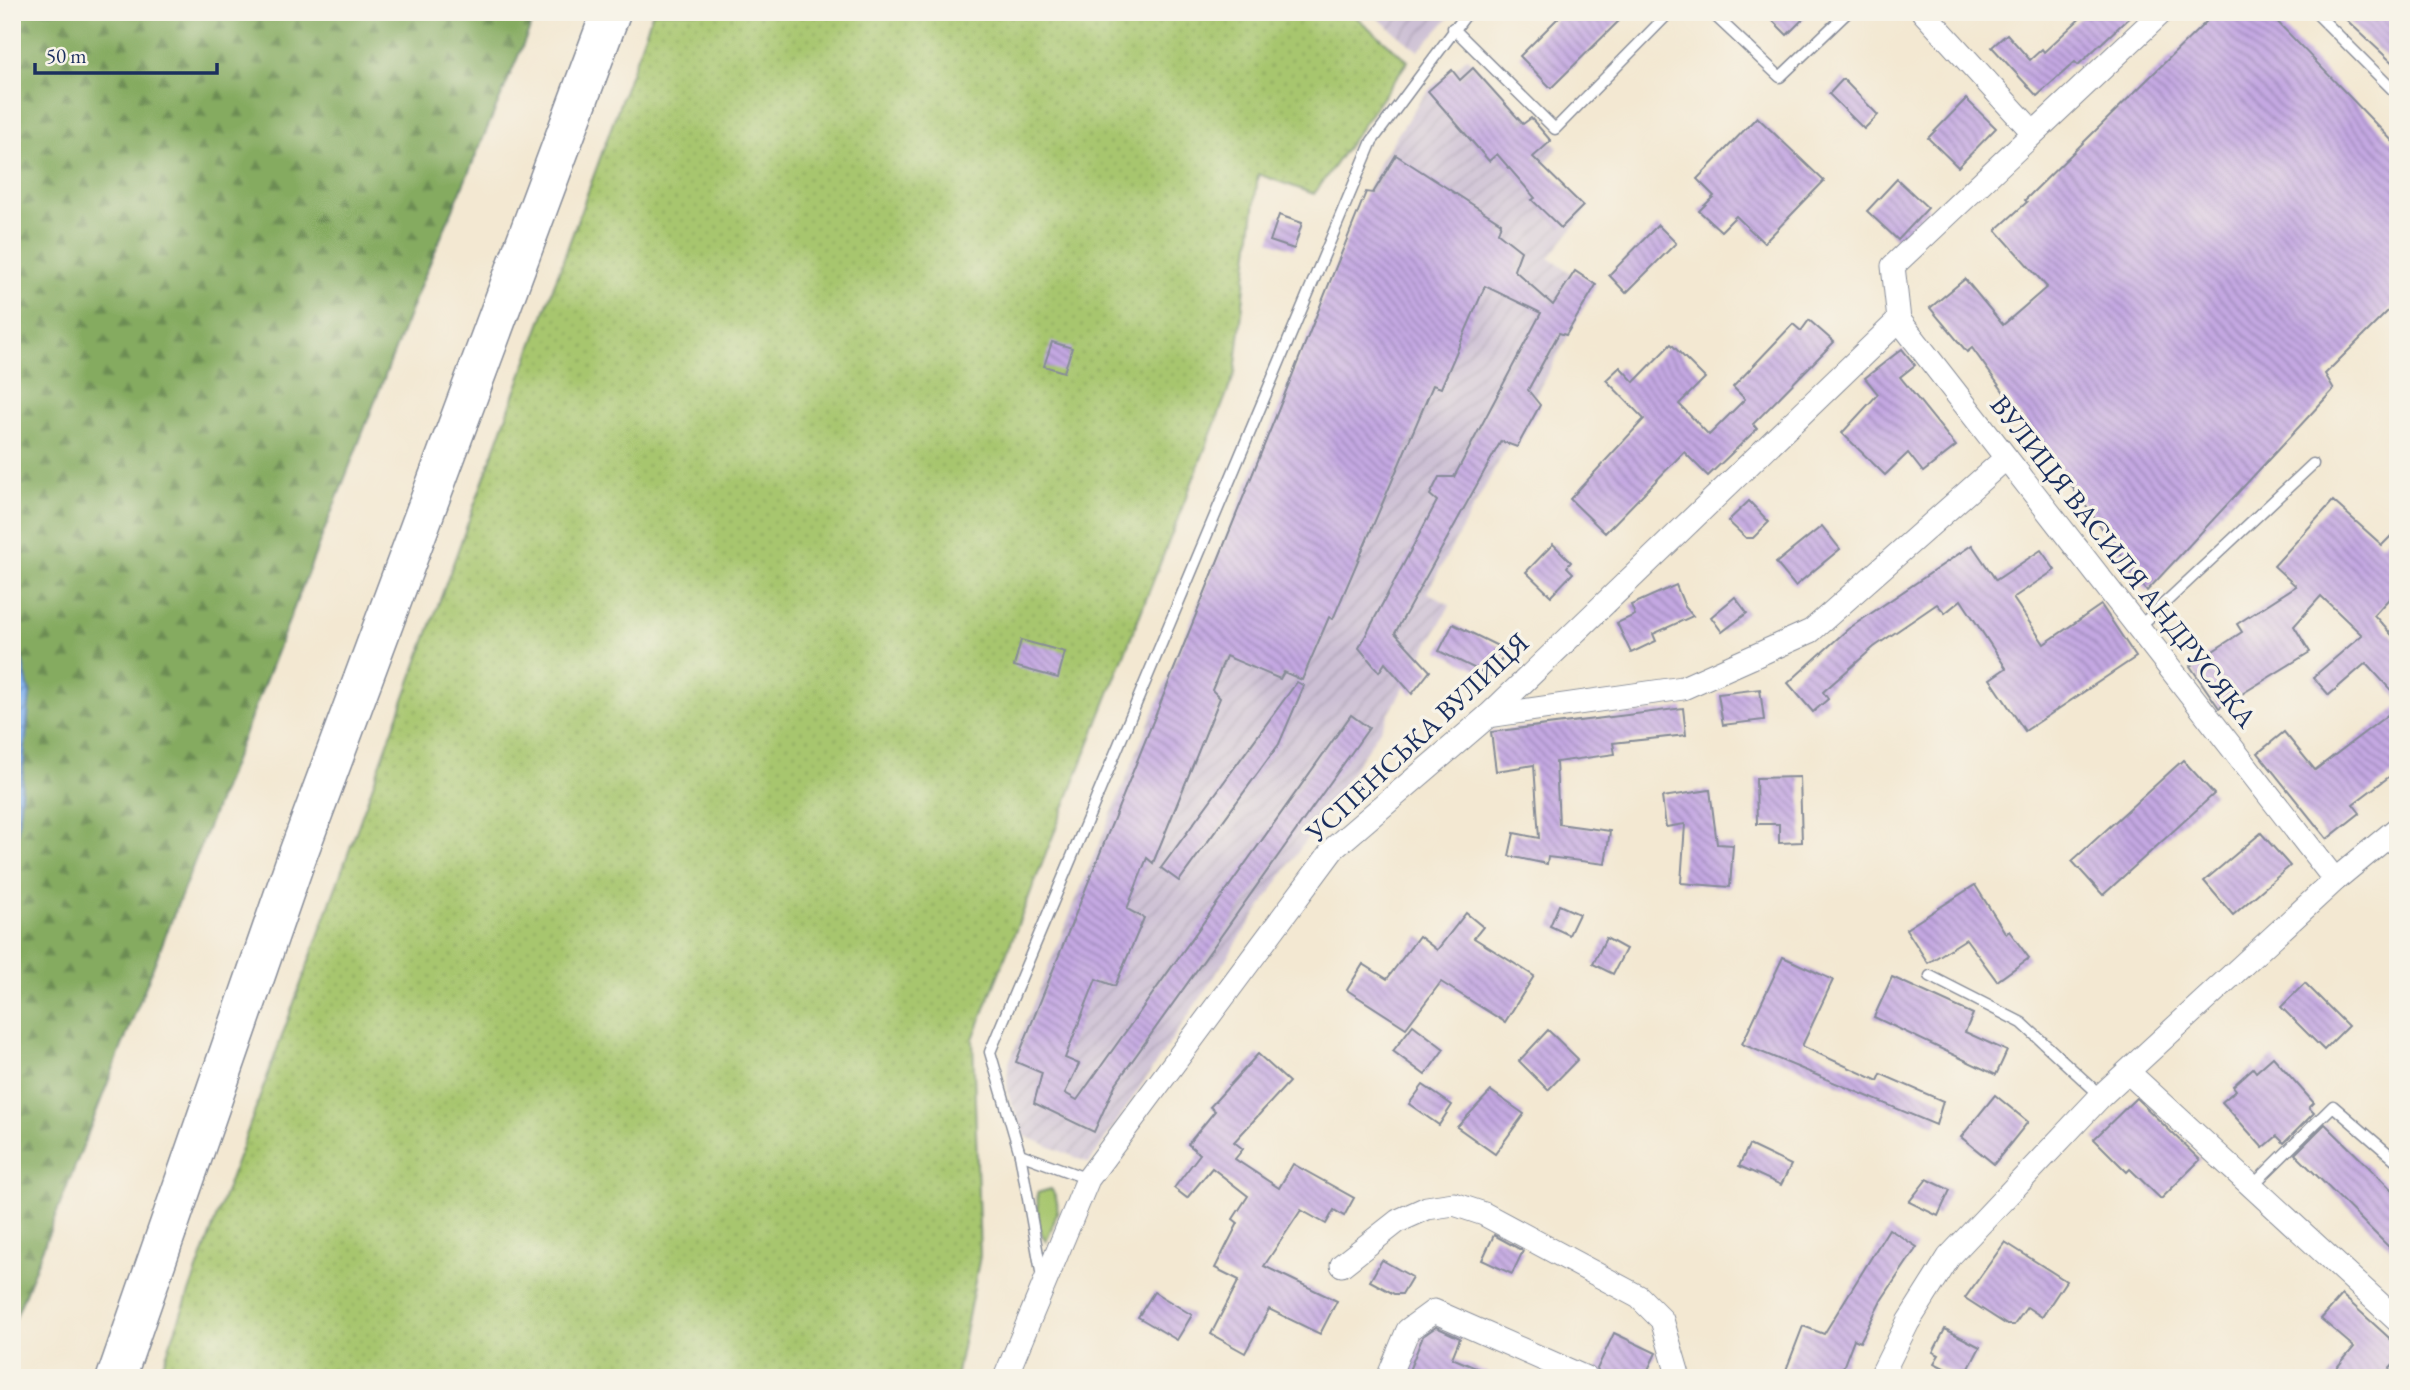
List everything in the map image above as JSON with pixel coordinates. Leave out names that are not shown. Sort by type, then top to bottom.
[{"type":"highway","points":[[116,1378],[295,862],[611,12]]},
{"type":"street","points":[[1923,12],[2033,132]]},
{"type":"street","points":[[1899,320],[1894,266],[2162,12]]},
{"type":"street","name":"ВУЛИЦЯ ВАСИЛЯ АНДРУСЯКА","points":[[1899,320],[2335,880]]},
{"type":"street","name":"УСПЕНСЬКА ВУЛИЦЯ","points":[[1005,1378],[1088,1179],[1334,848],[1488,716],[1899,320]]},
{"type":"street","points":[[1488,716],[1683,688],[1811,631],[2006,458]]},
{"type":"street","points":[[1880,1378],[1908,1322],[1948,1257],[2101,1096],[2335,880],[2398,828]]},
{"type":"street","points":[[2128,1072],[2398,1321]]},
{"type":"street","points":[[1342,1265],[1398,1221],[1427,1208],[1454,1204],[1484,1214],[1639,1297],[1662,1320],[1679,1378]]},
{"type":"street","points":[[1388,1378],[1408,1330],[1434,1311],[1586,1378]]},
{"type":"lane","points":[[1043,1282],[1020,1154],[990,1052],[1372,141],[1453,28],[1468,12]]},
{"type":"lane","points":[[1453,28],[1555,129],[1670,12]]},
{"type":"lane","points":[[1711,12],[1780,77],[1847,12]]},
{"type":"lane","points":[[2315,12],[2398,95]]},
{"type":"lane","points":[[2138,628],[2313,464]]},
{"type":"lane","points":[[1930,976],[2022,1023],[2101,1096]]},
{"type":"lane","points":[[2251,1187],[2333,1106],[2398,1162]]},
{"type":"lane","points":[[1020,1154],[1088,1179]]},
{"type":"shaded area","points":[[1370,12],[1454,12],[1418,51]]},
{"type":"shaded area","points":[[1467,58],[1558,148],[1543,166],[1589,207],[1549,258],[1594,289],[1427,592],[1450,605],[1381,728],[1089,1163],[1025,1136],[1007,1091],[1008,1065],[1380,161],[1424,95]]},
{"type":"green space","points":[[12,12],[537,12],[421,284],[12,1327]]},
{"type":"green space","points":[[653,12],[1350,12],[1408,61],[1314,194],[1258,174],[1235,373],[973,1039],[980,1256],[956,1378],[158,1378]]},
{"type":"green space","points":[[1051,1189],[1057,1208],[1046,1242],[1039,1228],[1037,1193]]},
{"type":"water","points":[[12,617],[30,694],[12,894]]},
{"type":"building","points":[[1564,12],[1628,12],[1551,88],[1520,56]]},
{"type":"building","points":[[1764,12],[1810,12],[1787,35]]},
{"type":"building","points":[[2087,12],[2135,12],[2078,65],[2075,62],[2037,96],[1992,47],[2007,34],[2030,60],[2042,49],[2044,52]]},
{"type":"building","points":[[2216,12],[2268,12],[2398,147],[2398,301],[2325,374],[2334,389],[2147,591],[1972,348],[1967,352],[1930,308],[1965,279],[2003,325],[2047,287],[1996,230]]},
{"type":"building","points":[[2338,12],[2398,12],[2398,68]]},
{"type":"building","points":[[1473,68],[1523,124],[1531,118],[1551,141],[1533,157],[1583,206],[1561,228],[1532,200],[1535,198],[1497,154],[1489,161],[1428,91],[1452,70],[1460,80]]},
{"type":"building","points":[[1843,79],[1878,115],[1864,129],[1829,94]]},
{"type":"building","points":[[1966,99],[1996,128],[1958,167],[1928,138]]},
{"type":"building","points":[[1757,117],[1824,181],[1764,243],[1736,216],[1721,231],[1699,211],[1714,196],[1697,179]]},
{"type":"building","points":[[1396,155],[1501,223],[1498,233],[1521,251],[1514,270],[1553,305],[1575,271],[1596,285],[1566,335],[1559,333],[1528,390],[1540,405],[1517,447],[1501,441],[1395,633],[1430,671],[1412,694],[1385,663],[1379,672],[1359,648],[1437,501],[1430,495],[1439,477],[1454,477],[1541,313],[1485,286],[1441,388],[1433,385],[1333,619],[1329,617],[1302,680],[1284,672],[1280,679],[1226,656],[1212,690],[1220,698],[1153,863],[1147,858],[1127,909],[1144,918],[1115,986],[1096,979],[1065,1058],[1079,1064],[1065,1093],[1077,1100],[1351,715],[1369,728],[1115,1085],[1094,1132],[1034,1103],[1042,1073],[1016,1062],[1366,192],[1373,193]]},
{"type":"building","points":[[1897,179],[1928,208],[1898,240],[1867,211]]},
{"type":"building","points":[[1279,215],[1302,223],[1294,249],[1270,241]]},
{"type":"building","points":[[1658,225],[1676,243],[1626,293],[1609,275]]},
{"type":"building","points":[[1809,320],[1834,342],[1753,424],[1757,429],[1708,476],[1684,452],[1605,533],[1570,499],[1644,419],[1606,380],[1620,367],[1634,382],[1671,344],[1705,378],[1679,404],[1709,435],[1745,399],[1733,387],[1793,324],[1801,331]]},
{"type":"building","points":[[1052,342],[1072,348],[1064,372],[1044,366]]},
{"type":"building","points":[[1902,349],[1915,365],[1900,377],[1956,446],[1923,472],[1908,453],[1885,475],[1842,433],[1878,394],[1865,378]]},
{"type":"building","points":[[1749,501],[1769,522],[1753,538],[1746,538],[1728,521]]},
{"type":"building","points":[[2333,501],[2382,545],[2398,529],[2398,589],[2374,615],[2398,642],[2398,698],[2366,663],[2329,695],[2313,677],[2362,635],[2321,596],[2294,626],[2310,652],[2219,708],[2190,666],[2242,632],[2237,624],[2296,586],[2274,566]]},
{"type":"building","points":[[1822,526],[1840,549],[1795,586],[1776,563]]},
{"type":"building","points":[[1553,544],[1571,562],[1567,567],[1573,573],[1551,596],[1526,572]]},
{"type":"building","points":[[1972,545],[1996,580],[2041,550],[2055,570],[2013,598],[2044,644],[2101,605],[2136,657],[2025,731],[1990,679],[2006,668],[1961,600],[1945,613],[1937,604],[1874,647],[1823,692],[1828,699],[1813,712],[1788,683],[1848,629]]},
{"type":"building","points":[[1676,585],[1685,607],[1693,616],[1653,634],[1656,641],[1631,653],[1617,623],[1635,615],[1631,605]]},
{"type":"building","points":[[1735,597],[1747,613],[1722,632],[1711,617]]},
{"type":"building","points":[[1453,624],[1506,650],[1492,677],[1439,651]]},
{"type":"building","points":[[1021,640],[1065,652],[1058,678],[1014,666]]},
{"type":"building","points":[[1297,682],[1304,686],[1279,744],[1179,881],[1161,868]]},
{"type":"building","points":[[1760,689],[1764,720],[1723,725],[1718,694]]},
{"type":"building","points":[[2398,707],[2398,770],[2353,804],[2360,813],[2327,839],[2258,753],[2284,732],[2315,770]]},
{"type":"building","points":[[1683,708],[1686,735],[1613,743],[1615,754],[1556,762],[1559,824],[1610,831],[1605,864],[1548,857],[1547,864],[1509,856],[1514,833],[1539,838],[1534,765],[1496,771],[1491,732]]},
{"type":"building","points":[[2183,760],[2214,794],[2103,895],[2072,861]]},
{"type":"building","points":[[1800,777],[1802,842],[1779,843],[1779,824],[1757,824],[1756,778]]},
{"type":"building","points":[[1710,790],[1717,844],[1733,845],[1730,887],[1681,883],[1685,824],[1666,827],[1662,797]]},
{"type":"building","points":[[2261,833],[2290,866],[2233,915],[2204,881]]},
{"type":"building","points":[[1975,885],[2006,934],[2009,931],[2029,958],[1997,981],[1966,939],[1928,963],[1906,929]]},
{"type":"building","points":[[1559,905],[1579,914],[1569,935],[1550,926]]},
{"type":"building","points":[[1466,913],[1483,927],[1474,938],[1534,976],[1505,1022],[1441,982],[1406,1028],[1347,990],[1363,964],[1387,979],[1419,936],[1437,950]]},
{"type":"building","points":[[1606,938],[1626,949],[1613,974],[1593,964]]},
{"type":"building","points":[[1783,957],[1833,980],[1802,1046],[1878,1081],[1881,1074],[1943,1101],[1936,1125],[1742,1044]]},
{"type":"building","points":[[1892,977],[1973,1014],[1965,1032],[2007,1051],[1996,1075],[1874,1017]]},
{"type":"building","points":[[2305,983],[2348,1026],[2324,1050],[2281,1007]]},
{"type":"building","points":[[1413,1025],[1444,1049],[1425,1075],[1393,1051]]},
{"type":"building","points":[[1548,1030],[1578,1059],[1548,1090],[1519,1061]]},
{"type":"building","points":[[1258,1054],[1289,1082],[1234,1142],[1243,1149],[1235,1159],[1279,1188],[1293,1164],[1354,1198],[1344,1216],[1334,1210],[1326,1224],[1301,1210],[1264,1266],[1337,1301],[1320,1334],[1269,1309],[1245,1353],[1211,1334],[1239,1280],[1215,1268],[1238,1223],[1233,1219],[1248,1196],[1212,1168],[1187,1198],[1174,1188],[1200,1154],[1188,1144],[1215,1111],[1210,1107]]},
{"type":"building","points":[[2273,1057],[2314,1103],[2309,1108],[2314,1113],[2284,1143],[2277,1136],[2263,1148],[2222,1102],[2236,1090],[2233,1086],[2253,1068],[2256,1072]]},
{"type":"building","points":[[1423,1085],[1452,1105],[1439,1125],[1409,1104]]},
{"type":"building","points":[[1491,1091],[1524,1114],[1495,1154],[1457,1127]]},
{"type":"building","points":[[1995,1095],[2028,1122],[1994,1164],[1961,1137]]},
{"type":"building","points":[[2136,1098],[2200,1160],[2161,1199],[2130,1169],[2127,1172],[2094,1139]]},
{"type":"building","points":[[2325,1124],[2398,1196],[2398,1256],[2295,1154]]},
{"type":"building","points":[[1749,1145],[1791,1165],[1781,1185],[1739,1166]]},
{"type":"building","points":[[1927,1179],[1950,1190],[1938,1216],[1909,1202]]},
{"type":"building","points":[[1889,1229],[1917,1247],[1882,1299],[1860,1342],[1854,1339],[1839,1378],[1783,1378],[1803,1326],[1824,1334]]},
{"type":"building","points":[[1494,1235],[1523,1251],[1512,1274],[1482,1260]]},
{"type":"building","points":[[2005,1242],[2066,1281],[2042,1317],[2027,1307],[2014,1325],[2007,1325],[1965,1298]]},
{"type":"building","points":[[1382,1260],[1412,1277],[1402,1294],[1394,1294],[1370,1281]]},
{"type":"building","points":[[1154,1292],[1192,1315],[1177,1340],[1138,1317]]},
{"type":"building","points":[[2342,1295],[2398,1346],[2398,1360],[2381,1378],[2328,1378],[2354,1347],[2321,1319]]},
{"type":"building","points":[[1436,1327],[1460,1338],[1452,1358],[1500,1378],[1406,1378],[1423,1336]]},
{"type":"building","points":[[1945,1329],[1980,1347],[1964,1378],[1934,1363],[1939,1355],[1933,1352]]},
{"type":"building","points":[[1614,1333],[1656,1353],[1644,1378],[1608,1378],[1599,1374],[1597,1369]]}]
